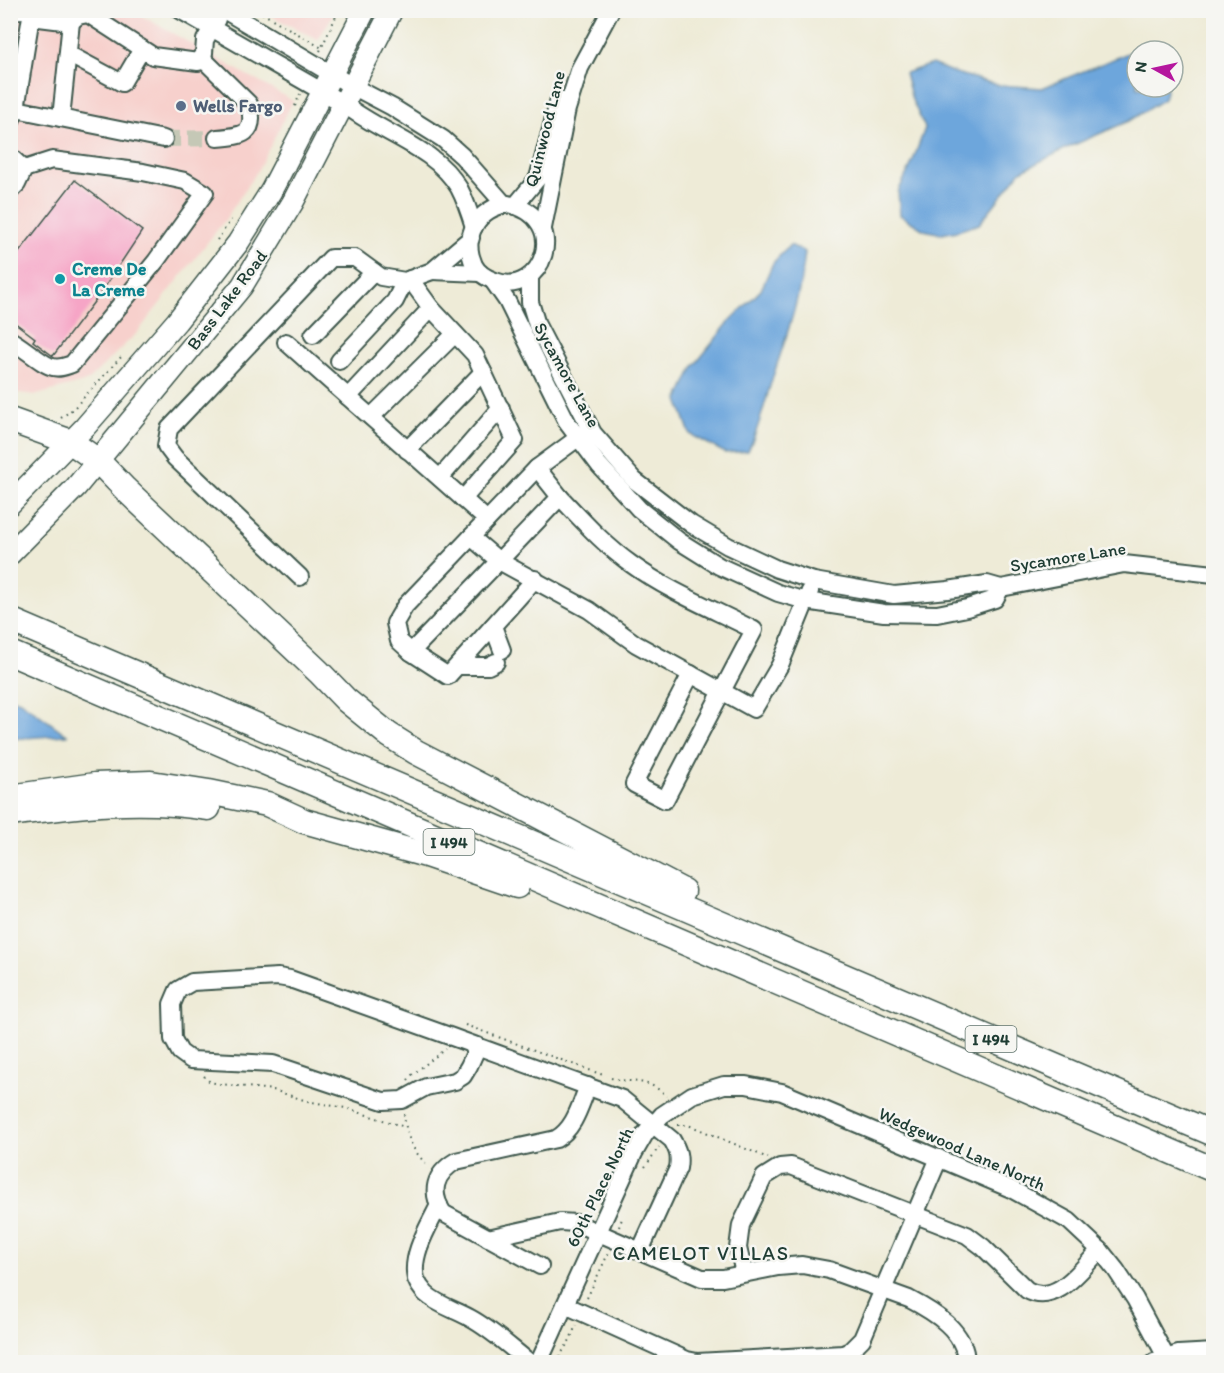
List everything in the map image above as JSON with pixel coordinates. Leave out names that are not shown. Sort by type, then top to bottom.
[{"type":"highway","points":[[10,420],[70,442],[98,461],[346,700],[389,735],[451,772],[720,910],[769,944]]},
{"type":"highway","name":"I 494","points":[[10,620],[1214,1134]]},
{"type":"highway","name":"I 494","points":[[10,653],[1214,1170]]},
{"type":"highway","points":[[10,797],[95,785],[151,783],[267,804],[304,822]]},
{"type":"highway","points":[[10,814],[125,802],[184,804],[304,822],[426,855],[532,891],[747,970]]},
{"type":"main road","name":"Bass Lake Road","points":[[10,504],[70,442],[177,321],[238,243],[271,191],[365,10]]},
{"type":"main road","name":"Bass Lake Road","points":[[10,554],[98,461],[242,286],[293,202],[392,10]]},
{"type":"street","points":[[180,10],[209,34],[328,83]]},
{"type":"street","points":[[196,59],[204,53],[209,34],[223,10],[348,95],[392,107],[442,139],[510,205],[531,213],[543,228],[545,246],[542,261],[530,276],[512,284],[487,277],[432,271]]},
{"type":"street","name":"Quinwood Lane","points":[[510,205],[538,178],[555,113],[598,10]]},
{"type":"street","name":"Quinwood Lane","points":[[543,228],[578,62],[611,10]]},
{"type":"street","points":[[10,11],[71,22]]},
{"type":"street","points":[[28,13],[15,84],[13,116],[62,118],[164,139]]},
{"type":"street","points":[[62,118],[71,22],[78,16],[88,14],[153,56],[196,59],[249,104],[252,124],[248,131],[241,136],[217,138]]},
{"type":"street","points":[[68,54],[122,83],[142,49]]},
{"type":"street","points":[[348,95],[359,116],[430,156],[458,187],[467,204],[473,233],[471,257],[476,269],[487,277]]},
{"type":"street","points":[[10,156],[24,169]]},
{"type":"street","points":[[10,191],[24,169],[52,160],[143,172],[185,181],[205,193],[156,261],[72,364],[51,367],[10,340]]},
{"type":"street","points":[[300,577],[176,458],[166,446],[169,429],[331,258],[355,258],[381,277],[407,280],[432,271],[473,233],[484,212],[496,206],[510,205]]},
{"type":"street","points":[[313,335],[374,272]]},
{"type":"street","name":"Sycamore Lane","points":[[530,276],[530,302],[537,325],[599,465],[639,509],[679,541],[719,566],[778,593],[806,601],[884,613],[937,614],[967,608],[995,599],[1001,588]]},
{"type":"street","name":"Sycamore Lane","points":[[487,277],[507,301],[568,424],[585,433],[634,480],[691,524],[728,546],[777,569],[814,581],[894,595],[987,584],[1001,588],[1124,564],[1214,574]]},
{"type":"street","points":[[407,280],[475,355],[515,440],[463,500]]},
{"type":"street","points":[[339,361],[395,301],[407,280]]},
{"type":"street","points":[[348,397],[431,308]]},
{"type":"street","points":[[371,417],[455,334]]},
{"type":"street","points":[[286,342],[487,520]]},
{"type":"street","points":[[407,450],[483,372]]},
{"type":"street","points":[[440,478],[501,408]]},
{"type":"street","points":[[535,579],[448,676],[411,652],[399,640],[395,623],[405,606],[537,468],[585,433]]},
{"type":"street","points":[[537,468],[560,497],[595,534],[631,564],[677,591],[754,630],[665,800],[634,784],[691,674]]},
{"type":"street","points":[[411,652],[560,497]]},
{"type":"street","points":[[471,537],[499,561],[589,610],[636,644],[754,709],[780,665],[814,581]]},
{"type":"street","points":[[458,666],[488,666],[499,656],[493,626]]},
{"type":"street","points":[[478,1046],[463,1076],[455,1081],[426,1087],[402,1100],[374,1099],[273,1064],[203,1061],[185,1057],[173,1039],[172,1004],[174,997],[184,985],[192,982],[278,977],[290,979],[478,1046],[622,1099],[672,1140],[679,1159],[678,1168],[640,1251]]},
{"type":"street","name":"60th Place North","points":[[539,1362],[572,1309],[598,1233],[634,1154],[653,1124],[662,1115],[692,1095],[724,1085],[746,1084],[782,1092]]},
{"type":"street","points":[[540,1266],[443,1213],[435,1192],[440,1176],[448,1165],[456,1161],[555,1139],[564,1134],[570,1128],[588,1086]]},
{"type":"street","name":"Wedgewood Lane North","points":[[782,1092],[1011,1189],[1069,1221],[1100,1250],[1135,1299],[1160,1360]]},
{"type":"street","points":[[572,1309],[687,1360],[697,1362],[843,1354],[857,1345],[884,1290],[939,1158]]},
{"type":"street","points":[[744,1273],[738,1248],[741,1225],[764,1177],[780,1167],[791,1166],[975,1240],[1034,1294],[1051,1294],[1060,1289],[1100,1250]]},
{"type":"street","points":[[439,1205],[416,1259],[416,1279],[420,1286],[426,1294],[472,1319],[529,1362]]},
{"type":"street","points":[[488,1238],[560,1222],[576,1223],[702,1278],[723,1278],[778,1267],[802,1265],[829,1270],[921,1306],[960,1338],[964,1346],[966,1362]]},
{"type":"street","points":[[1160,1360],[1178,1354],[1214,1352]]},
{"type":"path","points":[[257,10],[322,48]]},
{"type":"path","points":[[292,112],[297,101]]},
{"type":"path","points":[[215,243],[236,213]]},
{"type":"path","points":[[48,434],[123,355]]},
{"type":"path","points":[[203,1061],[204,1076],[210,1082],[273,1090],[307,1101],[345,1108],[405,1127]]},
{"type":"path","points":[[402,1100],[405,1127],[410,1143],[422,1161],[440,1176]]},
{"type":"path","points":[[556,1362],[570,1340],[572,1309]]},
{"type":"shaded area","points":[[11,11],[133,11],[293,101],[258,170],[225,220],[137,333],[87,381],[37,395],[11,392]]},
{"type":"shaded area","points":[[262,11],[335,11],[318,40]]},
{"type":"water","points":[[1125,54],[1125,99],[1164,99],[1129,121],[1021,171],[979,224],[942,234],[924,230],[900,215],[898,192],[925,128],[912,100],[905,73],[932,64],[998,85],[1042,88]]},
{"type":"water","points":[[790,245],[805,252],[800,287],[791,320],[748,451],[725,453],[690,434],[678,400],[694,366],[729,322],[761,290],[773,263]]},
{"type":"water","points":[[11,698],[20,701],[67,735],[11,739]]},
{"type":"building","name":"Creme De La Creme","points":[[75,180],[142,231],[100,294],[53,356],[33,341],[35,338],[10,319],[10,264]]},
{"type":"tunnel","points":[[164,139],[217,138]]},
{"type":"place","name":"Wells Fargo","points":[[181,106]]},
{"type":"place","name":"Creme De La Creme","points":[[60,279]]},
{"type":"district","name":"CAMELOT VILLAS","points":[[701,1253]]}]
